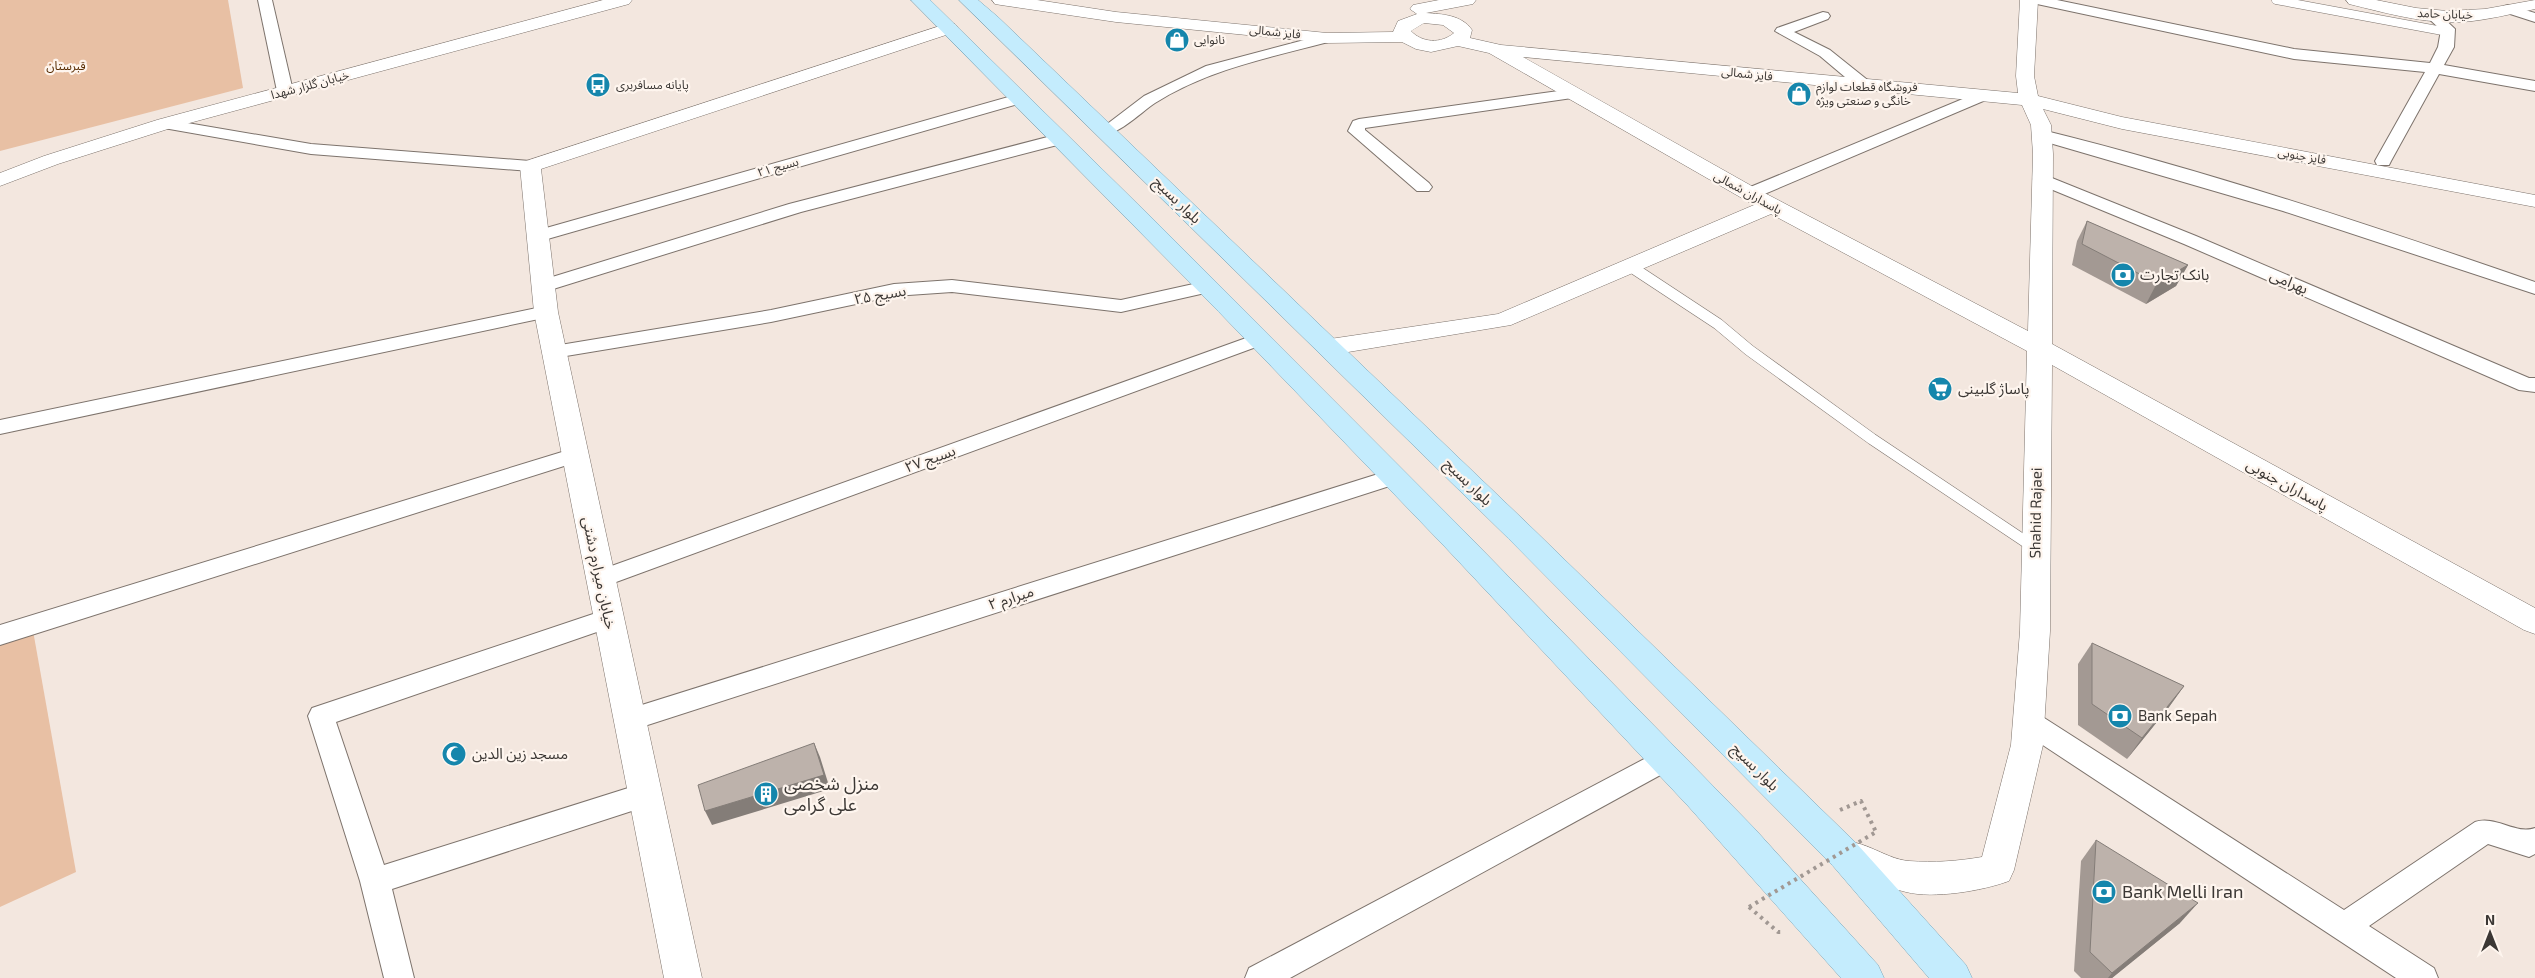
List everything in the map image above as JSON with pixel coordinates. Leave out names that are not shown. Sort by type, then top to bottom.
[{"type":"main road","name":"خیابان گلزار شهدا","points":[[0,180],[50,160],[164,124],[623,0]]},
{"type":"main road","points":[[920,0],[1260,339],[1394,477],[1786,886],[1865,978]]},
{"type":"main road","name":"بلوار بسیج","points":[[968,0],[997,10],[1106,131],[1330,347],[1845,855],[1953,978]]},
{"type":"main road","points":[[1412,9],[1467,0]]},
{"type":"main road","name":"Shahid Rajaei","points":[[1845,855],[1908,877],[1953,878],[1996,870],[2027,746],[2035,631],[2042,179],[2041,126],[2029,100],[2025,76],[2029,0]]},
{"type":"main road","name":"خیابان حامد","points":[[2355,0],[2396,10],[2433,16],[2476,16],[2535,4]]},
{"type":"main road","points":[[1405,37],[1402,31],[1412,9]]},
{"type":"main road","points":[[1412,9],[1457,24],[1463,30],[1463,36],[1458,41]]},
{"type":"main road","points":[[530,166],[949,28],[997,10]]},
{"type":"main road","name":"فایز شمالی","points":[[997,10],[1041,16],[1116,16],[1327,38],[1405,37],[1412,42],[1437,46],[1458,41]]},
{"type":"main road","name":"پاسداران شمالی","points":[[1458,41],[1495,49],[1770,206],[2039,347]]},
{"type":"main road","name":"فایز شمالی","points":[[1495,49],[2029,100]]},
{"type":"main road","name":"فایز جنوبی","points":[[2029,100],[2122,124],[2403,175],[2535,202]]},
{"type":"main road","name":"فایز جنوبی","points":[[2069,109],[2134,117],[2535,190]]},
{"type":"main road","name":"خیابان میرارم دشتی","points":[[530,166],[544,299],[644,795],[683,978]]},
{"type":"main road","points":[[1102,182],[1145,169]]},
{"type":"main road","points":[[1330,347],[1503,320],[1770,206]]},
{"type":"main road","name":"پاسداران جنوبی","points":[[2039,347],[2535,622]]},
{"type":"street","points":[[265,0],[285,91]]},
{"type":"street","points":[[2037,0],[2294,54],[2434,68],[2535,86]]},
{"type":"street","points":[[2509,9],[2535,18]]},
{"type":"street","points":[[1823,16],[1782,32],[1825,53],[1864,85]]},
{"type":"street","points":[[2382,161],[2446,47],[2448,32],[2433,16]]},
{"type":"street","points":[[1106,131],[1150,99],[1211,69],[1327,38]]},
{"type":"street","points":[[1423,186],[1356,131],[1359,124],[1573,94]]},
{"type":"street","points":[[1749,194],[1982,96]]},
{"type":"street","name":"بسیج ۲۱","points":[[538,236],[1018,99]]},
{"type":"street","points":[[164,124],[311,148],[530,166]]},
{"type":"street","points":[[2042,135],[2255,196],[2428,250],[2535,288]]},
{"type":"street","points":[[0,427],[544,299],[795,208],[1059,139]]},
{"type":"street","name":"بهرامی","points":[[2042,179],[2190,240],[2526,385],[2535,386]]},
{"type":"street","name":"بسیج ۲۵","points":[[554,352],[771,316],[894,290],[952,286],[1121,306],[1207,287]]},
{"type":"street","name":"بسیج ۲۷","points":[[600,579],[1260,339]]},
{"type":"street","points":[[0,635],[575,455]]},
{"type":"street","name":"میرارم ۲","points":[[629,720],[1394,477]]},
{"type":"street","points":[[399,978],[375,881],[321,716],[608,618]]},
{"type":"street","points":[[2028,722],[2423,978]]},
{"type":"street","points":[[1260,978],[1665,759]]},
{"type":"street","points":[[375,881],[644,795]]},
{"type":"street","points":[[2344,927],[2484,831],[2529,844],[2535,840]]},
{"type":"lane","points":[[2276,0],[2448,32]]},
{"type":"lane","points":[[1630,266],[1718,324],[1749,350],[1872,439],[2036,549]]},
{"type":"path","points":[[1778,932],[1749,907],[1876,832],[1861,801]]},
{"type":"green space","name":"قبرستان","points":[[0,0],[228,0],[243,88],[0,151]]},
{"type":"green space","points":[[32,625],[76,872],[0,907],[0,637]]},
{"type":"building","points":[[2087,221],[2188,265],[2157,283],[2082,244]]},
{"type":"building","points":[[2092,643],[2184,686],[2142,738],[2092,704]]},
{"type":"building","points":[[814,743],[824,775],[705,811],[698,785]]},
{"type":"building","name":"Bank Melli Iran","points":[[2096,840],[2198,903],[2112,973],[2090,952]]},
{"type":"place","name":"نانوایی","points":[[1177,40]]},
{"type":"place","name":"پایانه مسافربری","points":[[598,85]]},
{"type":"place","name":"فروشگاه قطعات لوازم خانگی و صنعتی ویژه","points":[[1799,94]]},
{"type":"place","name":"بانک تجارت","points":[[2123,275]]},
{"type":"place","name":"پاساژ گلبینی","points":[[1940,389]]},
{"type":"place","name":"Bank Sepah","points":[[2120,716]]},
{"type":"place","name":"مسجد زین الدین","points":[[454,754]]},
{"type":"place","name":"منزل شخصی علی گرامی","points":[[766,794]]},
{"type":"place","name":"Bank Melli Iran","points":[[2104,892]]}]
